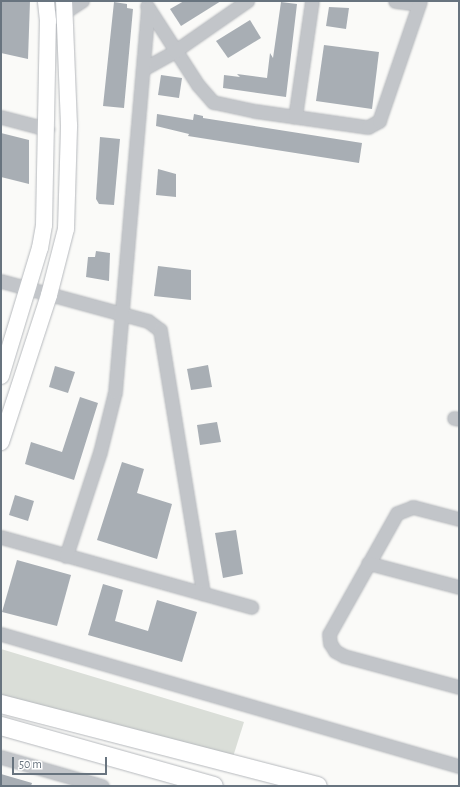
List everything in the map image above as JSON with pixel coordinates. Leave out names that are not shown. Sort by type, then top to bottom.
[{"type":"highway","points":[[1,704],[318,786]]},
{"type":"highway","points":[[1,726],[214,786]]},
{"type":"main road","points":[[1,376],[28,289],[44,225],[48,22],[46,1]]},
{"type":"main road","points":[[1,442],[49,295],[66,229],[68,203],[69,125],[65,6]]},
{"type":"street","points":[[48,22],[65,6],[82,1]]},
{"type":"street","points":[[143,69],[175,51],[247,1]]},
{"type":"street","points":[[295,117],[312,1]]},
{"type":"street","points":[[146,4],[175,51],[198,85],[212,102],[223,106],[364,127],[377,124],[419,3],[395,1]]},
{"type":"street","points":[[66,556],[110,420],[115,392],[143,69],[146,4]]},
{"type":"street","points":[[1,117],[47,128]]},
{"type":"street","points":[[1,281],[49,295],[123,313],[148,321],[160,330],[203,594]]},
{"type":"street","points":[[459,519],[417,508],[404,509],[391,520],[330,634],[330,643],[335,651],[344,656],[459,687]]},
{"type":"street","points":[[1,537],[251,607]]},
{"type":"street","points":[[368,563],[459,587]]},
{"type":"street","points":[[1,634],[459,766]]},
{"type":"street","points":[[1,757],[102,786]]},
{"type":"shaded area","points":[[1,649],[244,722],[232,760],[1,697]]},
{"type":"building","points":[[1,1],[30,1],[28,59],[1,53]]},
{"type":"building","points":[[184,1],[221,1],[181,26],[170,9]]},
{"type":"building","points":[[114,2],[127,4],[127,8],[133,9],[124,108],[103,106]]},
{"type":"building","points":[[281,2],[297,4],[286,97],[223,88],[224,75],[240,77],[237,74],[267,78],[270,53],[273,58]]},
{"type":"building","points":[[329,7],[349,8],[346,29],[326,26]]},
{"type":"building","points":[[250,20],[261,38],[228,58],[216,41]]},
{"type":"building","points":[[324,45],[379,52],[372,109],[316,101]]},
{"type":"building","points":[[161,75],[182,78],[179,98],[158,95]]},
{"type":"building","points":[[157,114],[193,120],[194,114],[203,116],[203,118],[362,143],[359,163],[188,136],[189,134],[156,126]]},
{"type":"building","points":[[1,133],[29,140],[29,184],[1,177]]},
{"type":"building","points":[[100,137],[120,139],[114,205],[99,204],[96,199]]},
{"type":"building","points":[[158,169],[176,174],[176,197],[156,195]]},
{"type":"building","points":[[96,251],[110,253],[109,281],[86,277],[88,257],[95,257]]},
{"type":"building","points":[[158,266],[191,270],[191,300],[154,296]]},
{"type":"building","points":[[208,365],[212,387],[191,390],[187,369]]},
{"type":"building","points":[[55,366],[75,372],[68,393],[49,387]]},
{"type":"building","points":[[80,397],[98,403],[74,480],[25,464],[31,442],[62,452]]},
{"type":"building","points":[[217,422],[221,442],[200,445],[197,425]]},
{"type":"building","points":[[122,462],[144,469],[137,493],[172,504],[157,559],[97,540]]},
{"type":"building","points":[[15,495],[34,501],[28,521],[9,515]]},
{"type":"building","points":[[236,530],[243,574],[223,578],[215,533]]},
{"type":"building","points":[[17,560],[71,575],[57,626],[2,612]]},
{"type":"building","points":[[103,584],[123,590],[115,621],[148,631],[157,600],[197,612],[182,662],[88,635]]},
{"type":"building","points":[[1,774],[32,783],[31,786],[1,786]]}]
